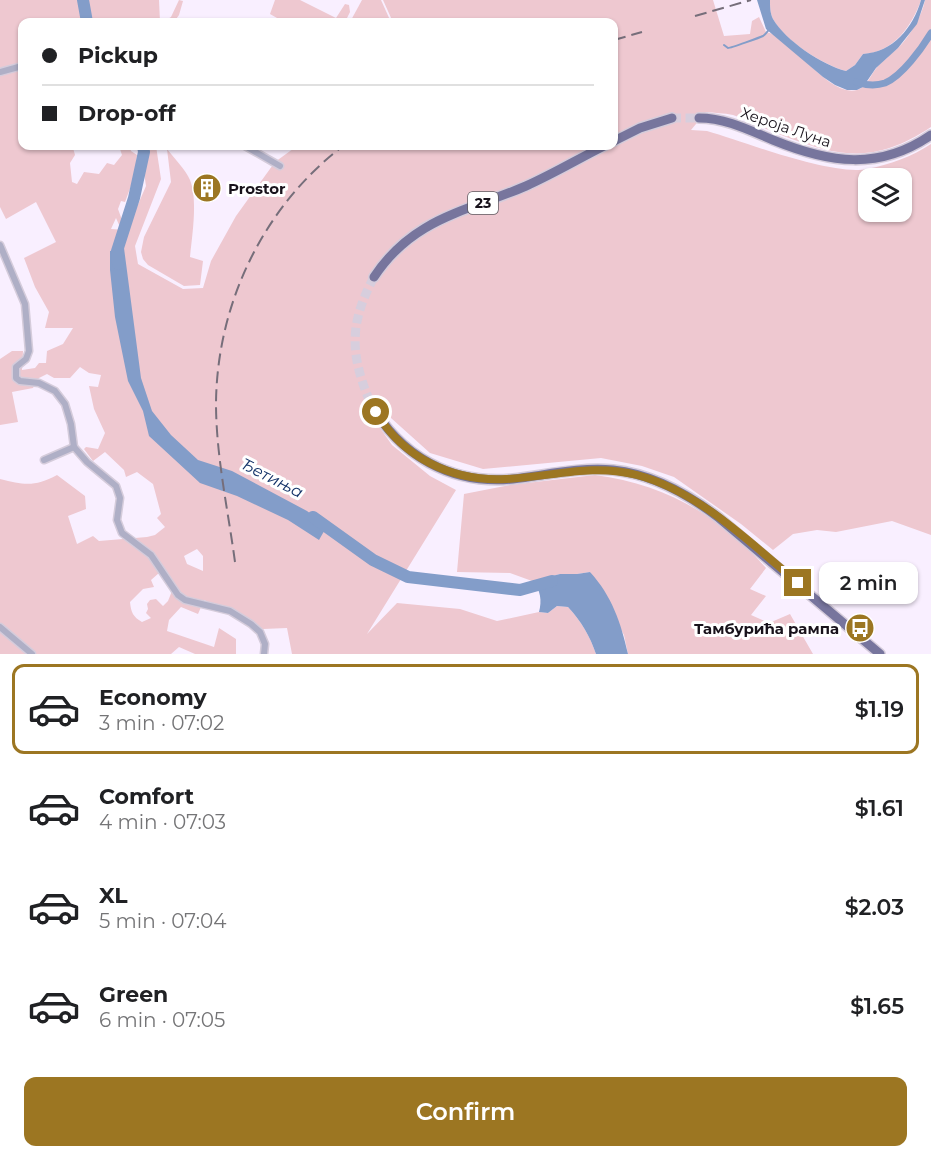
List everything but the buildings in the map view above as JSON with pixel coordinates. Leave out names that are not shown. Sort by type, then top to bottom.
[{"type":"main road","points":[[618,139],[640,128],[672,118]]},
{"type":"main road","name":"Хероја Луна","points":[[699,118],[731,123],[808,153],[840,160],[859,160],[892,154],[931,135]]},
{"type":"main road","name":"23","points":[[374,277],[401,244],[425,227],[538,180],[596,150]]},
{"type":"main road","points":[[370,402],[384,425],[407,449],[435,466],[466,477],[506,479],[597,469],[637,475],[669,486],[696,501],[719,518],[880,654]]},
{"type":"street","points":[[0,72],[18,67]]},
{"type":"street","points":[[252,150],[280,166]]},
{"type":"street","points":[[0,245],[25,304],[28,327],[28,351],[26,359],[16,367],[14,373],[16,378],[20,381],[39,382],[55,391],[65,405],[71,424],[74,447],[87,462],[116,486],[120,498],[117,520],[122,533],[151,555],[178,595],[185,600],[230,611],[251,624],[260,632],[265,645],[264,654]]},
{"type":"street","points":[[44,460],[74,447]]},
{"type":"street","points":[[0,627],[32,654]]},
{"type":"shaded area","points":[[0,0],[159,0],[160,18],[18,18],[18,150],[74,150],[75,155],[70,163],[72,182],[77,184],[84,172],[99,174],[107,163],[114,165],[122,155],[120,150],[131,150],[137,155],[135,175],[125,202],[121,201],[118,209],[122,220],[120,227],[116,218],[111,229],[127,230],[146,186],[141,150],[157,150],[161,179],[135,246],[138,264],[183,289],[203,288],[211,261],[236,216],[275,162],[292,150],[618,150],[618,18],[391,18],[383,0],[713,0],[724,36],[750,34],[752,21],[759,17],[766,32],[787,44],[834,85],[846,90],[857,90],[868,82],[878,66],[898,48],[911,32],[925,0],[931,0],[931,127],[909,140],[890,148],[871,152],[833,151],[794,140],[733,115],[706,112],[691,130],[707,131],[832,168],[858,170],[858,222],[912,222],[912,168],[871,168],[892,162],[931,144],[931,535],[892,521],[836,532],[817,530],[793,534],[773,550],[741,524],[674,477],[642,466],[601,458],[483,469],[430,453],[391,418],[376,400],[363,404],[392,445],[430,476],[456,490],[367,634],[397,603],[460,609],[497,621],[539,612],[548,613],[557,606],[568,607],[573,612],[588,635],[596,654],[292,654],[287,628],[263,629],[204,600],[198,614],[181,607],[169,620],[167,631],[214,647],[219,628],[236,639],[236,654],[195,654],[179,647],[171,654],[0,654],[0,479],[29,484],[42,482],[57,475],[85,496],[86,509],[68,516],[77,544],[93,536],[99,541],[147,537],[155,535],[165,527],[157,518],[161,514],[153,484],[137,472],[126,477],[124,470],[105,452],[93,461],[84,449],[86,447],[98,449],[105,433],[94,409],[89,386],[98,387],[101,375],[89,373],[80,367],[70,378],[54,378],[47,374],[39,378],[33,388],[12,392],[18,422],[0,425],[0,359],[12,351],[23,351],[22,370],[35,368],[39,363],[46,363],[47,351],[63,344],[73,328],[45,328],[49,312],[35,287],[24,258],[56,242],[36,202],[6,219],[0,207]],"holes":[[[197,549],[203,556],[203,571],[187,564],[184,556]],[[159,573],[172,591],[163,606],[156,599],[150,600],[146,613],[151,618],[142,622],[133,614],[130,602],[143,589],[154,587],[151,580]]]},
{"type":"shaded area","points":[[179,0],[183,1],[177,18],[169,18]]},
{"type":"shaded area","points":[[275,0],[300,0],[336,18],[277,18],[270,14]]},
{"type":"shaded area","points":[[362,0],[381,0],[389,18],[352,18]]},
{"type":"shaded area","points":[[770,0],[921,0],[907,28],[900,36],[883,49],[863,54],[855,65],[846,71],[816,57],[786,35],[773,19]]},
{"type":"shaded area","points":[[345,4],[349,5],[350,12],[347,18],[336,18]]},
{"type":"shaded area","points":[[167,150],[186,172],[192,188],[194,218],[190,257],[203,261],[200,285],[184,286],[148,265],[141,252],[144,237],[171,182]]},
{"type":"shaded area","points":[[595,475],[621,479],[668,495],[690,505],[730,533],[766,568],[750,589],[766,596],[751,615],[769,623],[790,614],[813,654],[628,654],[624,635],[590,572],[560,574],[532,581],[510,573],[457,572],[464,494],[510,485]]},
{"type":"water","points":[[757,0],[770,0],[773,19],[786,35],[805,51],[846,71],[855,65],[863,54],[884,49],[900,37],[913,20],[921,0],[925,0],[917,24],[898,48],[876,68],[863,87],[857,90],[847,90],[823,77],[766,29]]},
{"type":"water","points":[[124,248],[141,378],[152,411],[171,435],[198,460],[232,471],[307,511],[327,526],[319,540],[288,520],[237,496],[200,483],[149,436],[143,411],[128,381],[115,317],[110,251]]},
{"type":"water","points":[[590,572],[615,610],[628,654],[596,654],[585,629],[568,607],[557,606],[548,613],[539,612],[540,596],[532,581],[560,574]]},
{"type":"waterway","name":"Ђетиња","points":[[83,0],[86,18]]},
{"type":"waterway","points":[[724,45],[728,48],[757,38],[764,35],[770,28]]},
{"type":"waterway","points":[[856,82],[878,85],[885,83],[911,61],[931,33]]},
{"type":"waterway","name":"Ђетиња","points":[[118,264],[117,251],[134,198],[144,150]]},
{"type":"waterway","name":"Ђетиња","points":[[313,517],[373,560],[408,577],[520,590],[552,581]]},
{"type":"tunnel","points":[[672,118],[699,118]]},
{"type":"tunnel","points":[[370,402],[359,369],[355,339],[360,310],[374,277]]},
{"type":"railway","points":[[695,16],[751,0]]},
{"type":"railway","points":[[618,39],[642,32]]},
{"type":"railway","points":[[235,562],[220,463],[216,403],[225,329],[250,260],[268,227],[290,197],[315,170],[338,150]]},
{"type":"place","name":"Prostor","points":[[207,188]]},
{"type":"place","name":"Тамбурића рампа","points":[[860,628]]},
{"type":"route","points":[[376,412],[390,433],[412,453],[435,466],[466,477],[506,479],[597,469],[627,472],[658,482],[703,506],[798,583]]}]
